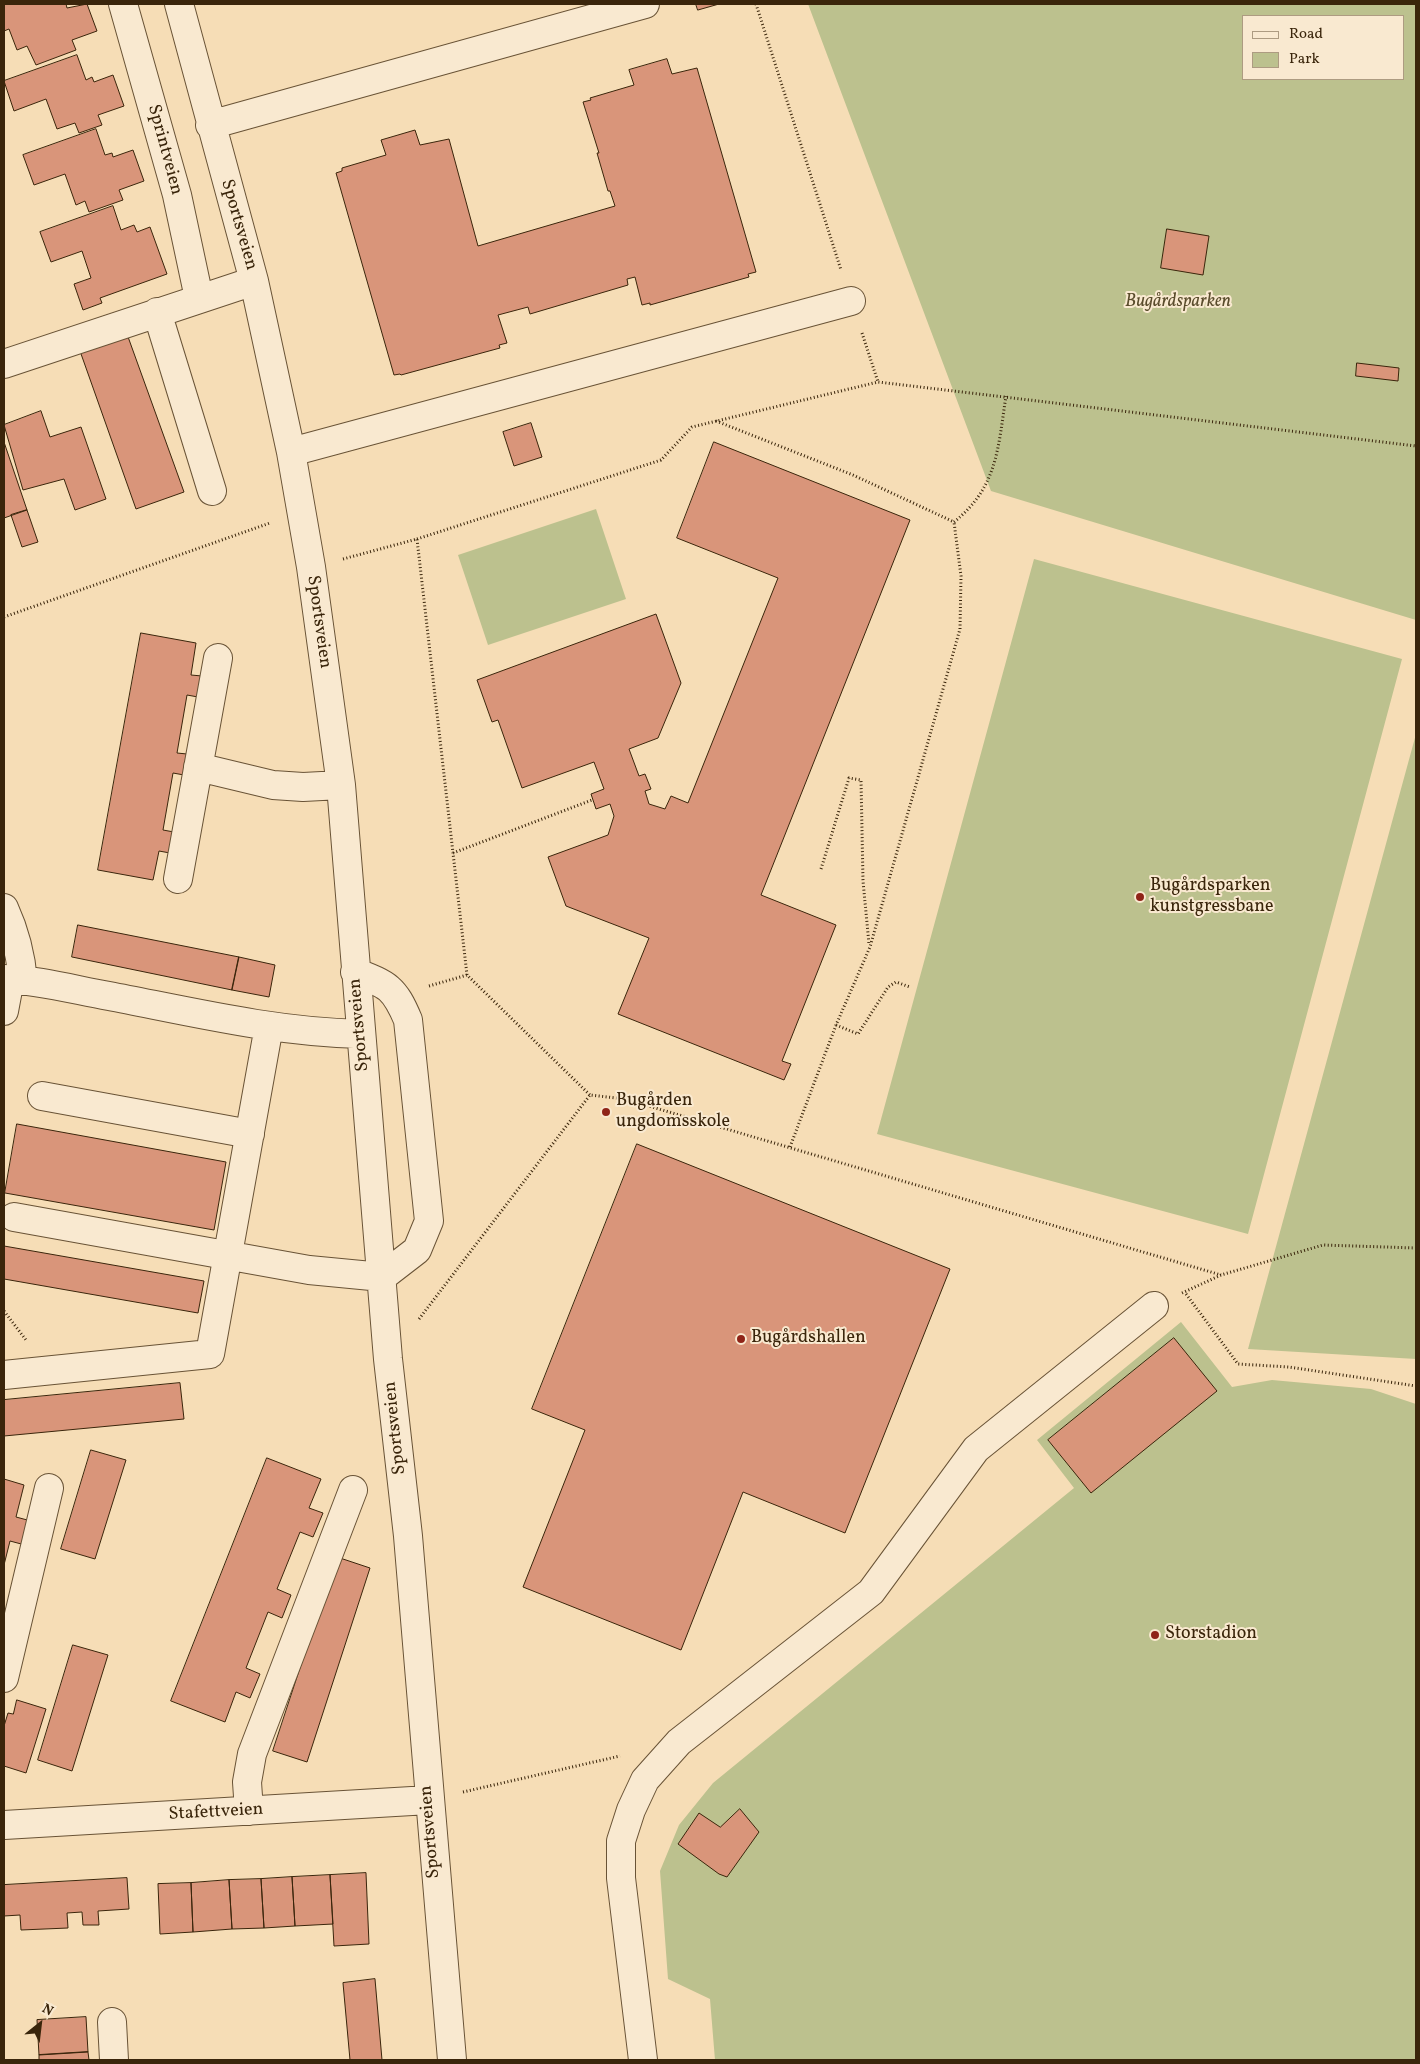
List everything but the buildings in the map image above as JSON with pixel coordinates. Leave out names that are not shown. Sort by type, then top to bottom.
[{"type":"street","name":"Sprintveien","points":[[123,4],[177,195],[199,298]]},
{"type":"street","name":"Sportsveien","points":[[179,4],[210,125],[254,281],[291,452],[311,567],[341,785],[388,1360],[408,1536],[428,1800],[452,2060]]},
{"type":"street","points":[[210,125],[568,14],[645,4]]},
{"type":"street","points":[[4,364],[254,281]]},
{"type":"street","points":[[291,452],[852,301]]},
{"type":"street","points":[[157,312],[212,491]]},
{"type":"street","points":[[178,879],[218,658]]},
{"type":"street","points":[[198,767],[273,785],[304,787],[341,785]]},
{"type":"street","points":[[4,908],[21,958],[12,980],[4,1010]]},
{"type":"street","points":[[14,1217],[309,1270],[382,1277],[417,1250],[429,1221],[408,1020],[397,995],[378,981],[356,972]]},
{"type":"street","points":[[12,980],[269,1026],[322,1033],[360,1034]]},
{"type":"street","points":[[4,1375],[210,1354],[269,1026]]},
{"type":"street","points":[[42,1096],[250,1134]]},
{"type":"street","points":[[644,2060],[621,1878],[621,1842],[645,1780],[679,1742],[871,1592],[976,1449],[1154,1306]]},
{"type":"street","points":[[4,1678],[49,1488]]},
{"type":"street","points":[[249,1811],[247,1782],[252,1754],[353,1490]]},
{"type":"street","name":"Stafettveien","points":[[4,1825],[428,1800]]},
{"type":"street","points":[[112,2022],[114,2060]]},
{"type":"path","points":[[756,4],[878,382]]},
{"type":"path","points":[[311,567],[417,540],[661,460],[692,427],[878,382],[1416,446]]},
{"type":"path","points":[[954,522],[976,501],[991,476],[996,462],[1006,396]]},
{"type":"path","points":[[716,421],[853,475],[954,522]]},
{"type":"path","points":[[4,617],[278,520],[302,516]]},
{"type":"path","points":[[790,1147],[836,1025],[870,947],[960,628],[961,576],[954,522]]},
{"type":"path","points":[[417,540],[467,975],[590,1096],[625,1099],[1221,1275]]},
{"type":"path","points":[[821,868],[849,778],[861,780],[863,881],[870,947]]},
{"type":"path","points":[[452,853],[592,800]]},
{"type":"path","points":[[397,995],[467,975]]},
{"type":"path","points":[[836,1025],[858,1034],[888,987],[896,982],[910,988]]},
{"type":"path","points":[[388,1360],[590,1096]]},
{"type":"path","points":[[1154,1306],[1221,1275],[1323,1245],[1416,1248]]},
{"type":"path","points":[[1184,1292],[1238,1364],[1289,1367],[1416,1386]]},
{"type":"path","points":[[428,1800],[621,1755]]},
{"type":"green space","name":"Bugårdsparken","points":[[808,4],[1416,4],[1416,620],[991,491]]},
{"type":"green space","points":[[596,509],[626,599],[488,645],[458,555]]},
{"type":"green space","name":"Bugårdsparken kunstgressbane","points":[[1034,559],[1402,659],[1248,1234],[877,1134]]},
{"type":"green space","points":[[1416,734],[1416,1359],[1248,1349]]},
{"type":"green space","name":"Storstadion","points":[[1181,1322],[1232,1387],[1272,1380],[1371,1389],[1416,1404],[1416,2060],[715,2060],[710,1999],[668,1979],[660,1871],[679,1825],[713,1783],[1074,1488],[1037,1440]]},
{"type":"place","name":"Bugårdsparken kunstgressbane","points":[[1140,897]]},
{"type":"place","name":"Bugården ungdomsskole","points":[[606,1112]]},
{"type":"place","name":"Bugårdshallen","points":[[741,1339]]},
{"type":"place","name":"Storstadion","points":[[1155,1635]]}]
